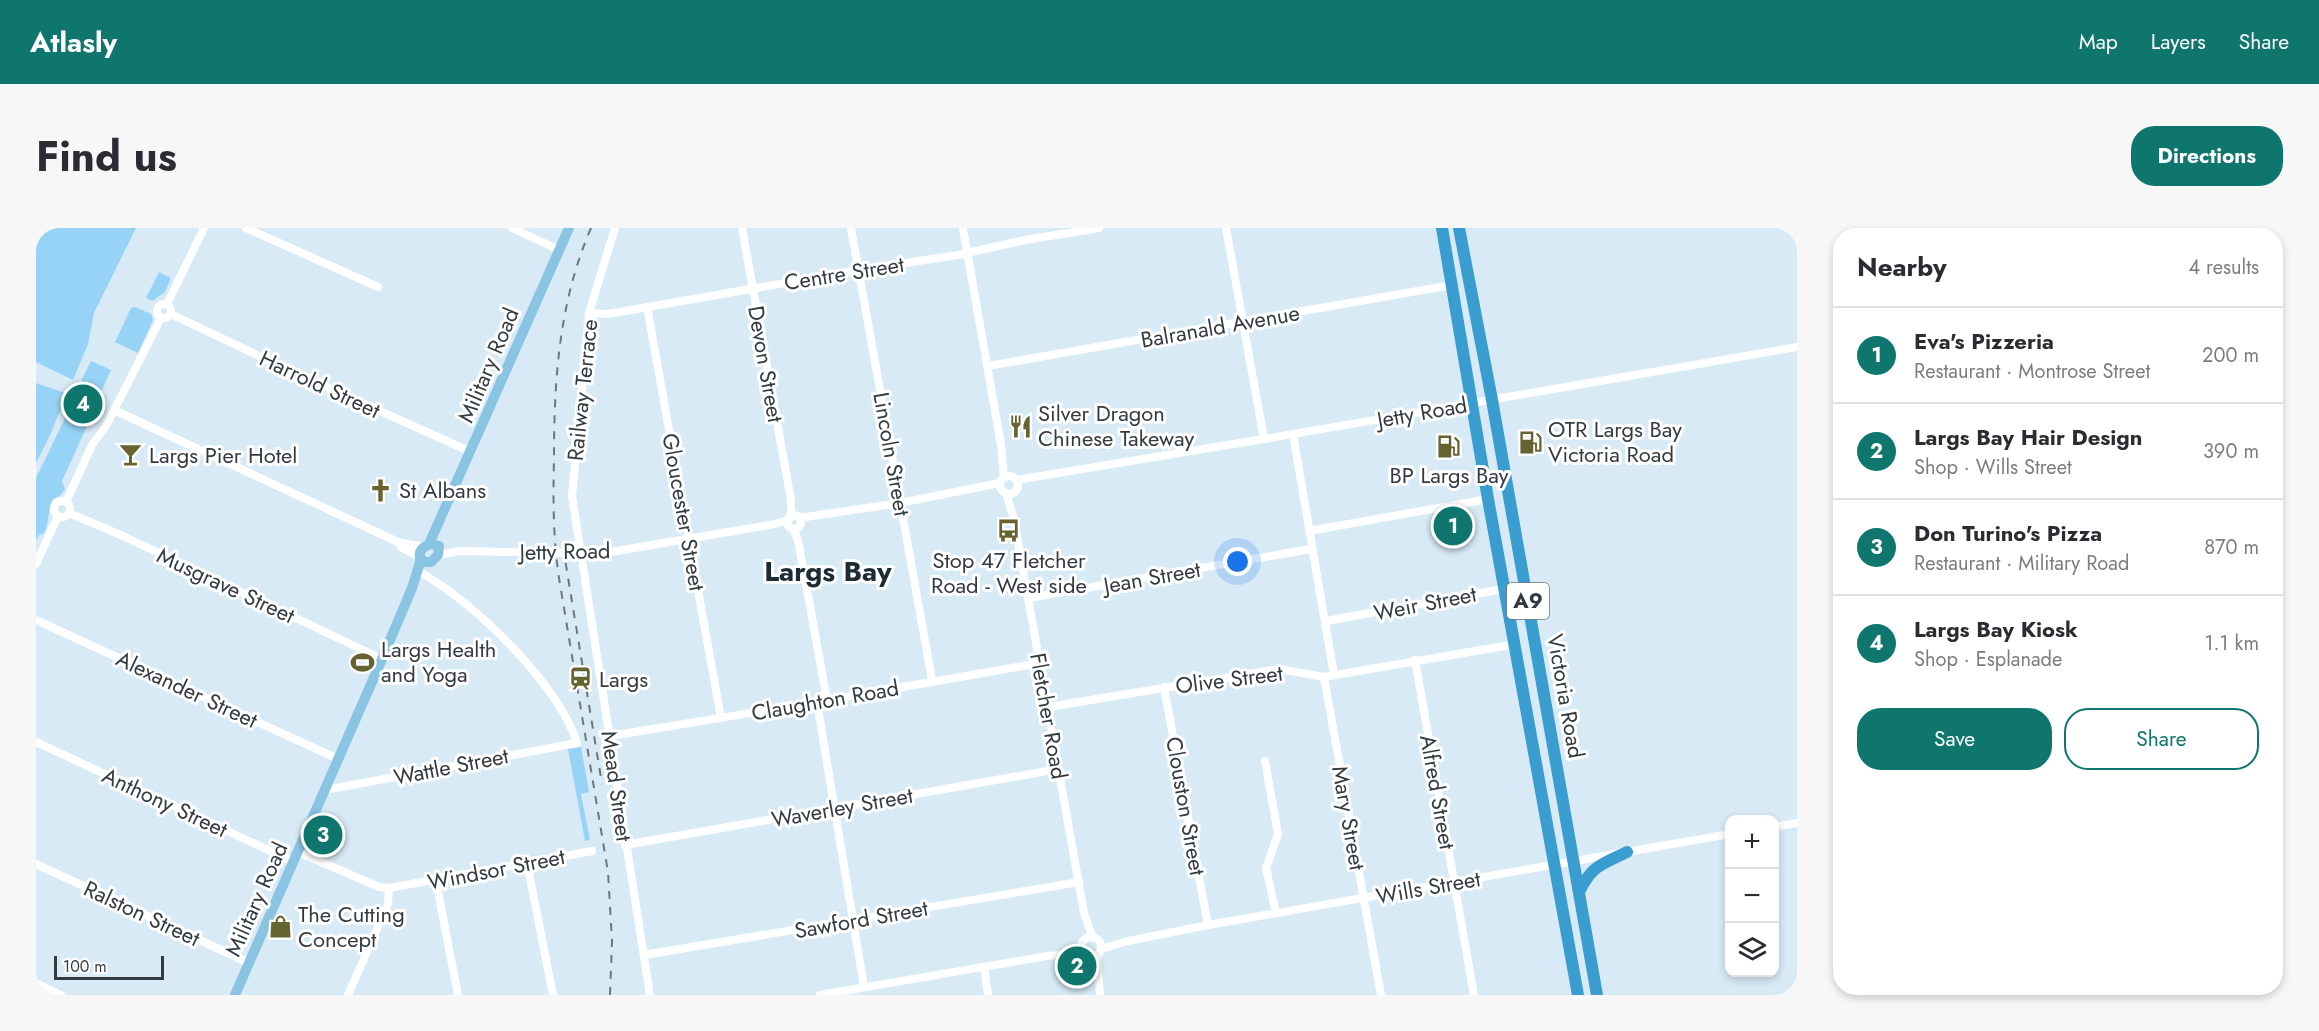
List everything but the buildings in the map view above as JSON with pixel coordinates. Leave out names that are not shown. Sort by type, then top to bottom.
[{"type":"highway","name":"Victoria Road","points":[[1442,228],[1488,499],[1578,995]]},
{"type":"highway","name":"Victoria Road","points":[[1459,228],[1492,400],[1597,995]]},
{"type":"highway","points":[[1579,892],[1590,873],[1627,852]]},
{"type":"main road","name":"Military Road","points":[[412,588],[423,574],[442,517],[569,228]]},
{"type":"main road","name":"Military Road","points":[[235,995],[412,588],[430,552]]},
{"type":"street","points":[[167,304],[204,228]]},
{"type":"street","points":[[246,228],[378,287]]},
{"type":"street","points":[[512,228],[559,250]]},
{"type":"street","name":"Railway Terrace","points":[[580,554],[572,496],[589,313],[615,228]]},
{"type":"street","name":"Devon Street","points":[[742,228],[827,700]]},
{"type":"street","name":"Lincoln Street","points":[[851,228],[932,680]]},
{"type":"street","name":"Fletcher Road","points":[[963,228],[1100,995]]},
{"type":"street","name":"Centre Street","points":[[589,313],[608,314],[859,270],[960,255],[1099,228]]},
{"type":"street","points":[[1226,228],[1264,439]]},
{"type":"street","name":"Balranald Avenue","points":[[988,366],[1452,285]]},
{"type":"street","points":[[161,318],[166,318],[171,314],[171,309],[167,304]]},
{"type":"street","points":[[161,318],[157,313],[158,307],[167,304]]},
{"type":"street","name":"Gloucester Street","points":[[647,307],[721,718]]},
{"type":"street","name":"Harrold Street","points":[[171,314],[471,452]]},
{"type":"street","points":[[66,502],[92,446],[114,411],[161,318]]},
{"type":"street","name":"Jetty Road","points":[[114,411],[398,542],[402,548],[430,552],[580,554],[604,553],[795,522],[971,489],[1009,485],[1047,476],[1797,347]]},
{"type":"street","points":[[1293,434],[1334,675]]},
{"type":"street","points":[[1309,531],[1488,499]]},
{"type":"street","points":[[58,516],[54,507],[58,502],[66,502]]},
{"type":"street","points":[[58,516],[63,517],[69,513],[69,506],[66,502]]},
{"type":"street","name":"Musgrave Street","points":[[69,513],[123,536],[382,659]]},
{"type":"street","points":[[36,564],[58,516]]},
{"type":"street","name":"Jean Street","points":[[1029,598],[1311,549]]},
{"type":"street","name":"Mead Street","points":[[580,554],[580,570],[586,589],[625,845],[652,995]]},
{"type":"street","name":"Wattle Street","points":[[325,790],[577,743],[571,723],[544,684],[508,642],[470,608],[423,574]]},
{"type":"street","name":"Weir Street","points":[[1326,621],[1525,585]]},
{"type":"street","name":"Alexander Street","points":[[36,620],[338,759]]},
{"type":"street","name":"Olive Street","points":[[1048,707],[1279,669],[1324,676],[1334,675],[1516,644]]},
{"type":"street","name":"Alfred Street","points":[[1415,660],[1474,995]]},
{"type":"street","name":"Claughton Road","points":[[610,736],[1040,663]]},
{"type":"street","name":"Mary Street","points":[[1324,676],[1381,995]]},
{"type":"street","name":"Clouston Street","points":[[1164,687],[1208,925]]},
{"type":"street","points":[[817,702],[864,987]]},
{"type":"street","name":"Anthony Street","points":[[36,742],[296,857]]},
{"type":"street","points":[[1265,760],[1278,834],[1266,868],[1276,913]]},
{"type":"street","name":"Waverley Street","points":[[625,845],[1059,769]]},
{"type":"street","points":[[1779,826],[1797,823]]},
{"type":"street","name":"Wills Street","points":[[819,995],[1725,835]]},
{"type":"street","name":"Windsor Street","points":[[296,857],[379,887],[389,888],[592,851]]},
{"type":"street","points":[[526,863],[553,995]]},
{"type":"street","name":"Ralston Street","points":[[36,864],[249,963]]},
{"type":"street","points":[[436,881],[458,995]]},
{"type":"street","name":"Sawford Street","points":[[644,956],[1079,882]]},
{"type":"street","points":[[348,995],[388,904],[389,888]]},
{"type":"street","points":[[984,967],[988,995]]},
{"type":"street","points":[[36,983],[61,995]]},
{"type":"street","points":[[876,985],[877,995]]},
{"type":"shaded area","points":[[36,228],[136,228],[94,313],[88,344],[73,380],[36,362]]},
{"type":"shaded area","points":[[159,272],[171,278],[165,292],[152,301],[146,298]]},
{"type":"shaded area","points":[[135,307],[151,314],[153,320],[138,353],[115,342],[131,308]]},
{"type":"shaded area","points":[[91,361],[111,370],[102,390],[81,381]]},
{"type":"shaded area","points":[[36,383],[68,394],[36,462]]},
{"type":"shaded area","points":[[70,408],[89,417],[89,422],[62,481],[65,489],[60,496],[53,499],[46,529],[36,540],[36,478]]},
{"type":"shaded area","points":[[581,747],[589,792],[581,794],[590,840],[585,841],[568,749]]},
{"type":"railway","points":[[591,228],[572,284],[560,341],[555,399],[554,519],[559,578],[608,872],[612,941],[610,995]]},
{"type":"railway","points":[[563,547],[602,784]]},
{"type":"place","name":"Largs Bay Kiosk","points":[[83,404]]},
{"type":"place","name":"Silver Dragon Chinese Takeway","points":[[1020,426]]},
{"type":"place","name":"OTR Largs Bay Victoria Road","points":[[1530,442]]},
{"type":"place","name":"BP Largs Bay","points":[[1449,446]]},
{"type":"place","name":"Largs Pier Hotel","points":[[131,455]]},
{"type":"place","name":"St Albans","points":[[381,490]]},
{"type":"place","name":"Eva's Pizzeria","points":[[1453,526]]},
{"type":"place","name":"Stop 47 Fletcher Road - West side","points":[[1009,531]]},
{"type":"place","name":"Largs Health and Yoga","points":[[363,662]]},
{"type":"place","name":"Largs","points":[[581,679]]},
{"type":"place","name":"Don Turino's Pizza","points":[[323,835]]},
{"type":"place","name":"The Cutting Concept","points":[[280,927]]},
{"type":"place","name":"Largs Bay Hair Design","points":[[1077,966]]},
{"type":"district","name":"Largs Bay","points":[[828,571]]}]
